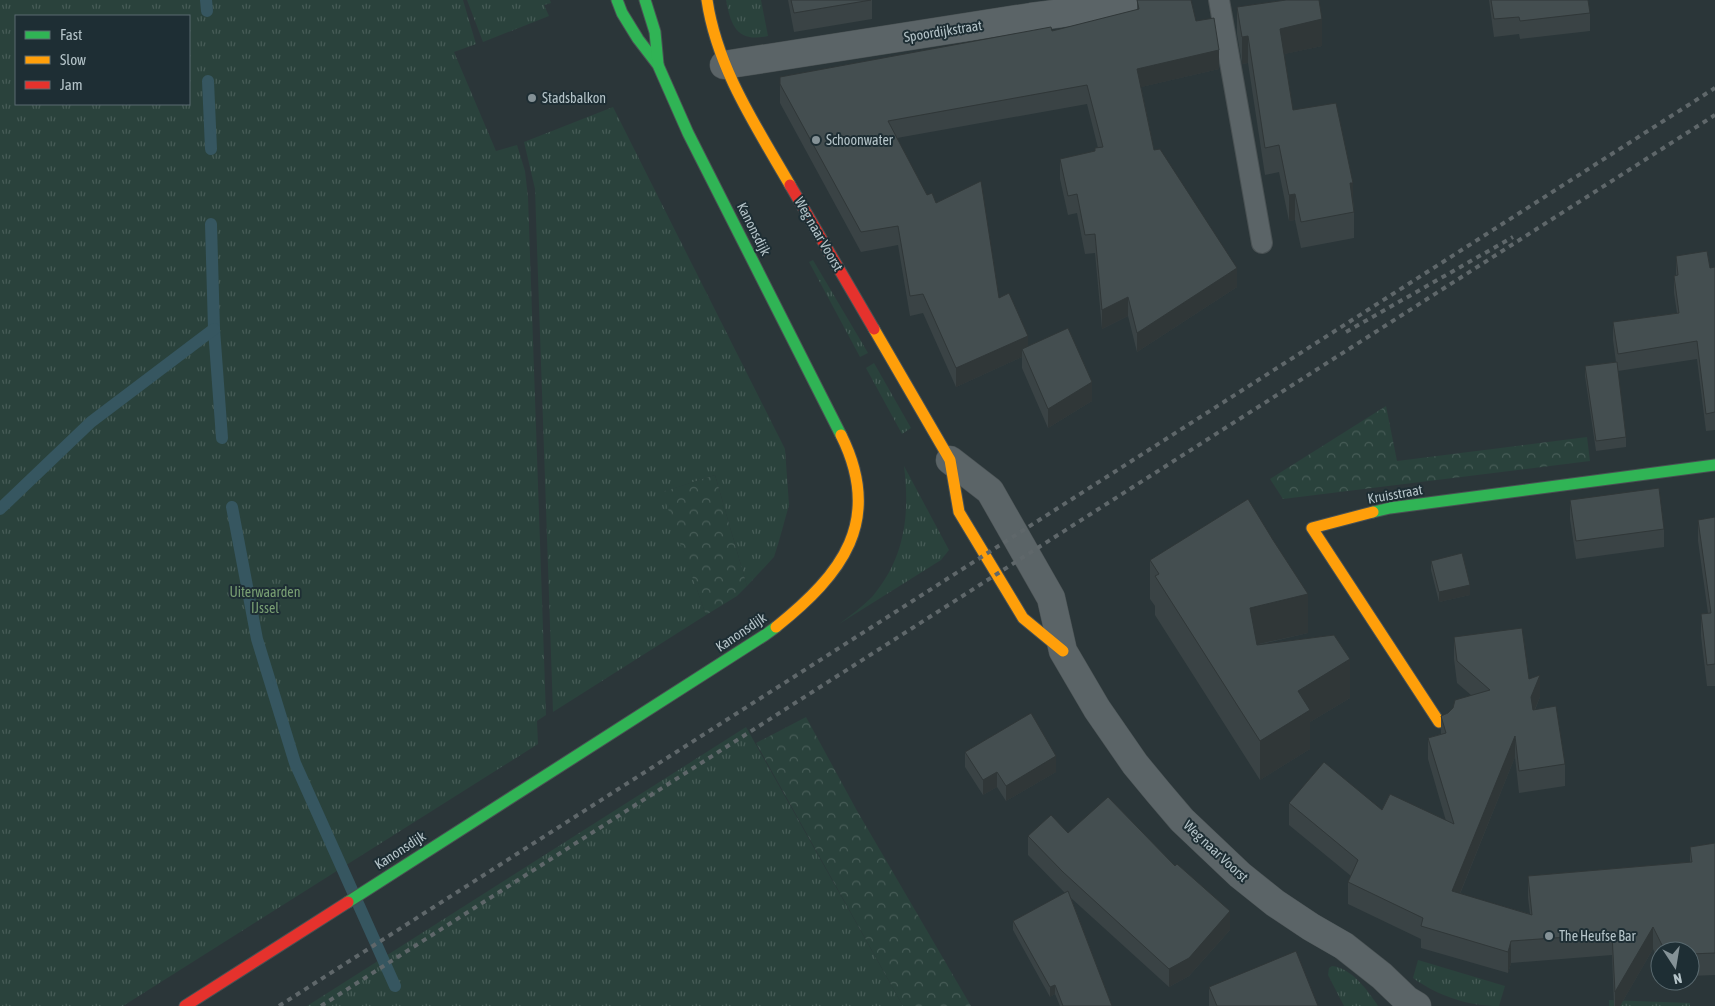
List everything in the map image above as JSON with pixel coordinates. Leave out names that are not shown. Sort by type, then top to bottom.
[{"type":"street","name":"Kanonsdijk","points":[[185,1006],[765,635],[809,600],[824,585],[847,553],[855,533],[857,510],[855,476],[848,447],[688,133],[658,65],[630,26],[617,0]]},
{"type":"street","name":"Kanonsdijk","points":[[645,0],[655,32],[658,65]]},
{"type":"street","name":"Weg naar Voorst","points":[[707,0],[714,35],[724,65],[745,107],[950,460],[959,512],[1023,618],[1063,650]]},
{"type":"street","name":"Spoordijkstraat","points":[[724,65],[1031,17],[1162,0]]},
{"type":"street","name":"Weg naar Voorst","points":[[950,460],[990,491],[1051,598],[1063,650],[1097,709],[1135,764],[1182,820],[1240,875],[1275,903],[1310,927],[1344,946],[1416,1006]]},
{"type":"street","name":"Kruisstraat","points":[[1439,722],[1312,528],[1390,508],[1715,465]]},
{"type":"lane","points":[[1219,0],[1262,243]]},
{"type":"green space","name":"Uiterwaarden IJssel","points":[[0,0],[463,0],[476,44],[454,52],[496,151],[517,145],[525,171],[528,197],[546,715],[537,721],[538,744],[123,1006],[0,1006]]},
{"type":"green space","points":[[467,0],[550,0],[551,3],[544,5],[549,16],[483,42]]},
{"type":"green space","points":[[726,0],[761,0],[768,36],[757,38],[742,35],[733,25]]},
{"type":"green space","points":[[613,107],[785,449],[789,505],[774,557],[747,586],[715,475],[663,492],[706,615],[553,712],[535,189],[524,142]]},
{"type":"green space","points":[[813,260],[868,353],[860,357],[809,262]]},
{"type":"green space","points":[[874,363],[911,428],[902,434],[866,368]]},
{"type":"green space","points":[[1386,406],[1397,461],[1587,437],[1590,461],[1283,499],[1270,479]]},
{"type":"green space","points":[[904,466],[949,550],[941,560],[839,624],[872,597],[892,567],[903,535],[905,519],[906,484]]},
{"type":"green space","points":[[715,475],[747,586],[737,596],[706,615],[662,492]]},
{"type":"green space","points":[[806,717],[856,809],[971,1006],[903,1006],[756,743]]},
{"type":"green space","points":[[746,727],[903,1006],[307,1006]]},
{"type":"green space","points":[[1418,960],[1505,986],[1499,1006],[1465,1002],[1433,990],[1413,978]]},
{"type":"green space","points":[[1332,966],[1346,971],[1359,981],[1378,1006],[1344,1006],[1328,975],[1329,968]]},
{"type":"green space","points":[[1609,1000],[1690,1003],[1690,1006],[1609,1006]]},
{"type":"building","points":[[791,0],[871,0],[794,13]]},
{"type":"building","points":[[1137,0],[1191,0],[1196,21],[1214,18],[1219,50],[1137,69],[1154,150],[1160,149],[1237,268],[1137,333],[1128,297],[1102,310],[1095,234],[1085,235],[1077,194],[1068,196],[1060,159],[1095,151],[1095,148],[1103,147],[1087,85],[888,121],[927,195],[932,193],[936,203],[981,181],[999,298],[1009,293],[1028,336],[956,368],[923,294],[910,296],[898,226],[861,232],[780,84],[780,77],[1051,27],[1052,31],[1139,9]]},
{"type":"building","points":[[1286,0],[1319,0],[1322,19],[1280,29],[1293,110],[1336,103],[1353,183],[1350,183],[1354,212],[1301,222],[1295,194],[1289,195],[1279,145],[1265,148],[1248,36],[1242,37],[1237,7]]},
{"type":"building","points":[[1491,0],[1588,0],[1590,13],[1520,21],[1519,17],[1494,19]]},
{"type":"building","points":[[1707,251],[1710,268],[1715,267],[1715,412],[1706,414],[1697,341],[1618,354],[1613,322],[1679,313],[1674,276],[1678,275],[1676,256]]},
{"type":"building","points":[[1068,328],[1092,382],[1048,409],[1022,349]]},
{"type":"building","points":[[1617,362],[1626,437],[1596,441],[1585,366]]},
{"type":"building","points":[[1659,488],[1664,529],[1576,541],[1570,500]]},
{"type":"building","points":[[1248,499],[1308,594],[1250,608],[1257,645],[1334,635],[1350,659],[1298,691],[1310,710],[1260,741],[1155,576],[1159,574],[1150,560]]},
{"type":"building","points":[[1715,517],[1715,664],[1707,665],[1701,614],[1711,613],[1698,520]]},
{"type":"building","points":[[1462,553],[1470,585],[1439,592],[1431,561]]},
{"type":"building","points":[[1522,628],[1529,679],[1540,675],[1531,697],[1533,710],[1556,706],[1565,764],[1519,771],[1515,736],[1452,891],[1532,915],[1528,876],[1692,862],[1690,847],[1715,843],[1715,953],[1700,954],[1700,941],[1660,941],[1653,927],[1615,992],[1612,934],[1511,941],[1508,952],[1421,926],[1423,918],[1348,882],[1358,860],[1289,803],[1324,762],[1382,810],[1390,794],[1454,824],[1428,738],[1446,733],[1441,716],[1453,708],[1455,700],[1490,690],[1457,661],[1454,637]]},
{"type":"building","points":[[1031,713],[1056,756],[1006,786],[997,772],[983,780],[965,752]]},
{"type":"building","points":[[1108,797],[1175,866],[1177,864],[1230,911],[1189,958],[1169,969],[1063,872],[1028,836],[1051,815],[1068,833]]},
{"type":"building","points":[[1068,891],[1112,1006],[1063,1006],[1055,985],[1050,987],[1013,921]]},
{"type":"building","points":[[1296,951],[1318,1006],[1217,1006],[1209,987]]},
{"type":"waterway","points":[[206,0],[207,11]]},
{"type":"waterway","points":[[208,81],[211,149]]},
{"type":"waterway","points":[[211,224],[214,329],[222,438]]},
{"type":"waterway","points":[[0,509],[91,422],[214,329]]},
{"type":"waterway","points":[[232,507],[257,639],[295,763],[395,986]]},
{"type":"railway","points":[[279,1006],[1715,88]]},
{"type":"railway","points":[[321,1006],[1715,115]]},
{"type":"railway","points":[[1346,332],[1513,237]]},
{"type":"traffic: fast","points":[[617,0],[622,13],[638,39],[658,65],[688,133],[841,435]]},
{"type":"traffic: fast","points":[[645,0],[655,32],[658,64]]},
{"type":"traffic: fast","points":[[1373,512],[1390,508],[1715,465]]},
{"type":"traffic: fast","points":[[348,902],[776,627]]},
{"type":"traffic: slow","points":[[707,0],[719,49],[729,73],[751,118],[790,185]]},
{"type":"traffic: slow","points":[[874,329],[950,460],[959,512],[1023,618],[1063,651]]},
{"type":"traffic: slow","points":[[776,627],[800,607],[837,566],[849,543],[857,520],[858,494],[853,466],[841,435]]},
{"type":"traffic: slow","points":[[1373,512],[1312,528],[1439,722]]},
{"type":"traffic: jam","points":[[790,185],[874,329]]},
{"type":"traffic: jam","points":[[185,1006],[348,902]]},
{"type":"place","name":"Stadsbalkon","points":[[532,98]]},
{"type":"place","name":"Schoonwater","points":[[816,140]]},
{"type":"place","name":"The Heufse Bar","points":[[1549,936]]}]
